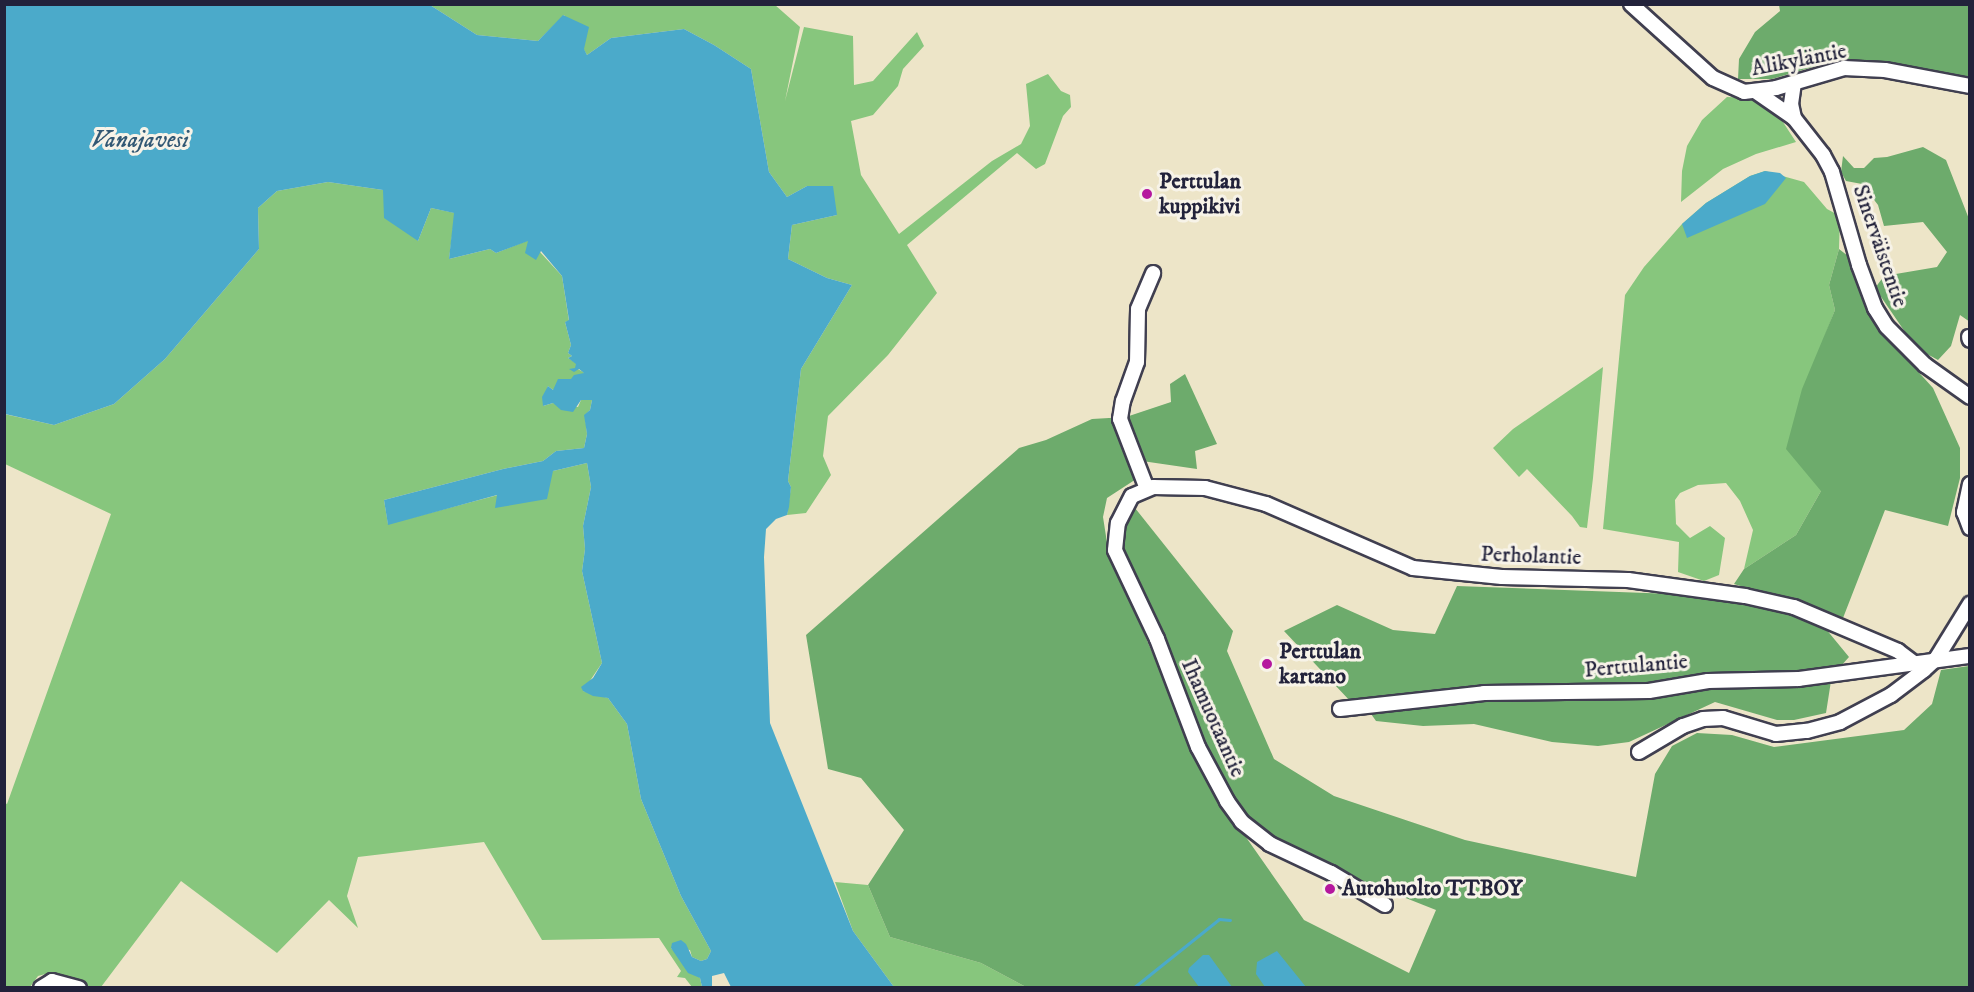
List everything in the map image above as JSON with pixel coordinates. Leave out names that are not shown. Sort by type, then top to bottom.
[{"type":"street","name":"Alikyläntie","points":[[1631,4],[1713,78],[1744,92],[1794,82],[1844,68],[1885,70],[1970,86]]},
{"type":"street","points":[[1794,82],[1791,104],[1794,118]]},
{"type":"street","name":"Sinerväistentie","points":[[1755,91],[1794,118],[1823,154],[1832,172],[1859,265],[1875,308],[1887,327],[1925,365],[1970,397]]},
{"type":"street","points":[[1146,489],[1120,419],[1123,401],[1137,362],[1138,309],[1153,273]]},
{"type":"street","points":[[1970,484],[1964,512],[1970,528]]},
{"type":"street","name":"Perholantie","points":[[1146,489],[1205,488],[1266,504],[1413,568],[1502,577],[1628,580],[1745,596],[1791,606],[1898,651],[1914,663]]},
{"type":"street","name":"Ihamuotaantie","points":[[1146,489],[1132,496],[1125,508],[1118,523],[1115,550],[1157,639],[1198,747],[1227,801],[1242,822],[1270,844],[1331,873],[1384,905]]},
{"type":"street","points":[[1639,752],[1683,726],[1703,719],[1723,718],[1776,734],[1807,731],[1840,722],[1907,684],[1936,659],[1970,604]]},
{"type":"street","name":"Perttulantie","points":[[1340,708],[1484,693],[1649,691],[1708,681],[1799,679],[1970,656]]},
{"type":"street","points":[[41,987],[52,981],[79,987]]},
{"type":"green space","points":[[430,5],[775,5],[800,27],[785,101],[804,27],[853,36],[854,85],[873,81],[917,32],[924,46],[903,69],[898,86],[873,115],[851,121],[861,175],[899,234],[992,161],[1021,144],[1030,126],[1026,84],[1048,74],[1061,91],[1070,95],[1071,107],[1063,116],[1045,164],[1036,169],[1017,153],[907,245],[937,293],[888,355],[828,416],[823,456],[831,475],[806,513],[787,515],[791,487],[788,481],[801,369],[852,285],[827,278],[788,259],[792,225],[837,215],[807,186],[787,197],[769,172],[751,69],[684,29],[611,38],[587,55],[564,15],[538,41],[477,35]]},
{"type":"green space","points":[[1779,5],[1969,5],[1969,80],[1872,61],[1826,63],[1772,79],[1738,79],[1739,59],[1755,32],[1780,11]]},
{"type":"green space","points":[[1727,97],[1756,98],[1777,113],[1796,142],[1756,154],[1723,169],[1681,202],[1682,171],[1687,146],[1702,120]]},
{"type":"green space","points":[[1923,147],[1946,160],[1969,219],[1970,322],[1960,315],[1951,346],[1938,360],[1916,348],[1875,288],[1884,276],[1937,267],[1947,252],[1923,222],[1884,226],[1878,205],[1862,184],[1846,181],[1841,172],[1843,156],[1854,168],[1864,168],[1874,158],[1887,157]]},
{"type":"green space","points":[[1765,171],[1804,182],[1827,209],[1840,216],[1839,249],[1829,285],[1835,310],[1824,338],[1821,491],[1796,535],[1744,569],[1753,530],[1740,501],[1726,483],[1698,485],[1680,493],[1675,500],[1676,524],[1690,538],[1710,526],[1725,538],[1719,575],[1704,581],[1678,572],[1679,542],[1603,529],[1625,295],[1644,267],[1682,224],[1706,203],[1750,176]]},
{"type":"green space","points":[[328,182],[383,190],[418,241],[431,208],[455,213],[449,259],[490,249],[496,253],[529,240],[562,276],[569,321],[565,322],[571,345],[568,353],[572,356],[568,358],[576,363],[576,368],[585,373],[553,390],[548,386],[543,406],[553,403],[578,407],[581,400],[592,400],[590,410],[585,415],[587,434],[584,448],[556,451],[543,461],[384,500],[388,524],[498,495],[496,507],[553,471],[587,463],[591,487],[583,526],[585,549],[582,571],[602,663],[583,691],[608,698],[627,724],[641,799],[681,896],[711,951],[707,959],[701,961],[692,957],[690,950],[671,948],[700,978],[702,987],[692,987],[685,978],[677,977],[681,971],[659,938],[542,940],[484,842],[358,857],[347,896],[358,928],[329,900],[277,953],[181,881],[101,987],[85,987],[67,977],[49,973],[38,976],[30,987],[5,987],[5,803],[7,804],[111,514],[5,464],[4,414],[54,425],[114,404],[165,359],[259,249],[258,208],[277,191]]},
{"type":"green space","points":[[1839,249],[1848,256],[1873,322],[1933,388],[1960,448],[1960,478],[1948,526],[1885,510],[1843,618],[1734,584],[1744,569],[1796,535],[1821,491],[1786,449],[1802,389],[1835,310],[1829,285]]},
{"type":"green space","points":[[1603,367],[1587,528],[1580,527],[1527,469],[1519,477],[1493,448],[1513,429]]},
{"type":"green space","points":[[1185,374],[1217,444],[1195,451],[1197,469],[1142,461],[1147,472],[1107,498],[1103,517],[1108,549],[1208,783],[1304,920],[1409,973],[1436,910],[1292,853],[1256,828],[1234,800],[1204,751],[1126,566],[1122,545],[1124,528],[1135,508],[1233,631],[1227,651],[1274,759],[1334,796],[1465,840],[1636,877],[1655,774],[1672,746],[1697,733],[1732,735],[1774,747],[1904,730],[1932,704],[1941,670],[1969,666],[1969,987],[1026,987],[981,963],[890,937],[868,885],[904,830],[861,778],[828,769],[806,635],[1019,448],[1046,440],[1092,419],[1126,417],[1171,402],[1170,384]]},
{"type":"green space","points":[[1457,586],[1673,594],[1778,609],[1821,623],[1849,657],[1840,667],[1792,673],[1698,676],[1648,684],[1501,686],[1445,694],[1351,702],[1284,631],[1337,605],[1393,630],[1435,634]]},
{"type":"green space","points":[[1831,681],[1826,713],[1794,720],[1777,720],[1715,702],[1629,742],[1598,746],[1552,742],[1474,724],[1423,726],[1376,721],[1369,711],[1451,702],[1706,687],[1774,688]]},
{"type":"green space","points":[[835,882],[868,885],[890,937],[981,963],[1026,987],[894,987],[853,931]]},
{"type":"water","name":"Vanajavesi","points":[[4,5],[430,5],[477,35],[538,41],[563,15],[589,27],[584,49],[587,55],[611,38],[684,29],[751,69],[769,172],[787,197],[807,186],[833,186],[837,215],[792,225],[788,259],[827,278],[852,285],[801,369],[788,481],[791,487],[789,507],[787,515],[776,519],[766,529],[764,557],[770,723],[853,931],[894,987],[731,987],[724,973],[712,976],[712,987],[702,987],[700,978],[688,973],[671,948],[672,943],[681,940],[686,944],[692,957],[701,961],[707,959],[711,951],[681,896],[641,799],[627,724],[608,698],[593,696],[583,691],[581,687],[593,678],[602,663],[582,571],[585,549],[583,526],[591,487],[587,463],[553,471],[547,499],[495,508],[497,495],[388,525],[384,500],[543,461],[556,451],[584,448],[587,434],[584,415],[590,410],[592,400],[581,400],[573,412],[561,410],[553,403],[543,406],[542,397],[548,386],[553,390],[558,379],[571,379],[574,375],[584,373],[579,369],[574,372],[569,369],[575,368],[576,364],[568,358],[572,356],[568,353],[571,345],[565,322],[569,320],[562,276],[541,251],[536,260],[525,253],[528,241],[496,253],[490,249],[449,259],[454,213],[431,208],[418,241],[384,218],[383,190],[328,182],[277,191],[258,208],[259,249],[165,359],[114,404],[54,425],[5,414]]},
{"type":"water","points":[[1765,171],[1780,173],[1786,178],[1765,204],[1687,238],[1682,224],[1706,203],[1750,176]]},
{"type":"water","points":[[1277,951],[1306,987],[1265,987],[1256,974],[1257,962]]},
{"type":"water","points":[[1203,955],[1209,955],[1232,987],[1199,987],[1188,972],[1189,968]]},
{"type":"waterway","points":[[1133,988],[1219,919],[1230,920]]},
{"type":"place","name":"Perttulan kuppikivi","points":[[1147,194]]},
{"type":"place","name":"Perttulan kartano","points":[[1267,664]]},
{"type":"place","name":"Autohuolto TTBOY","points":[[1330,889]]}]
